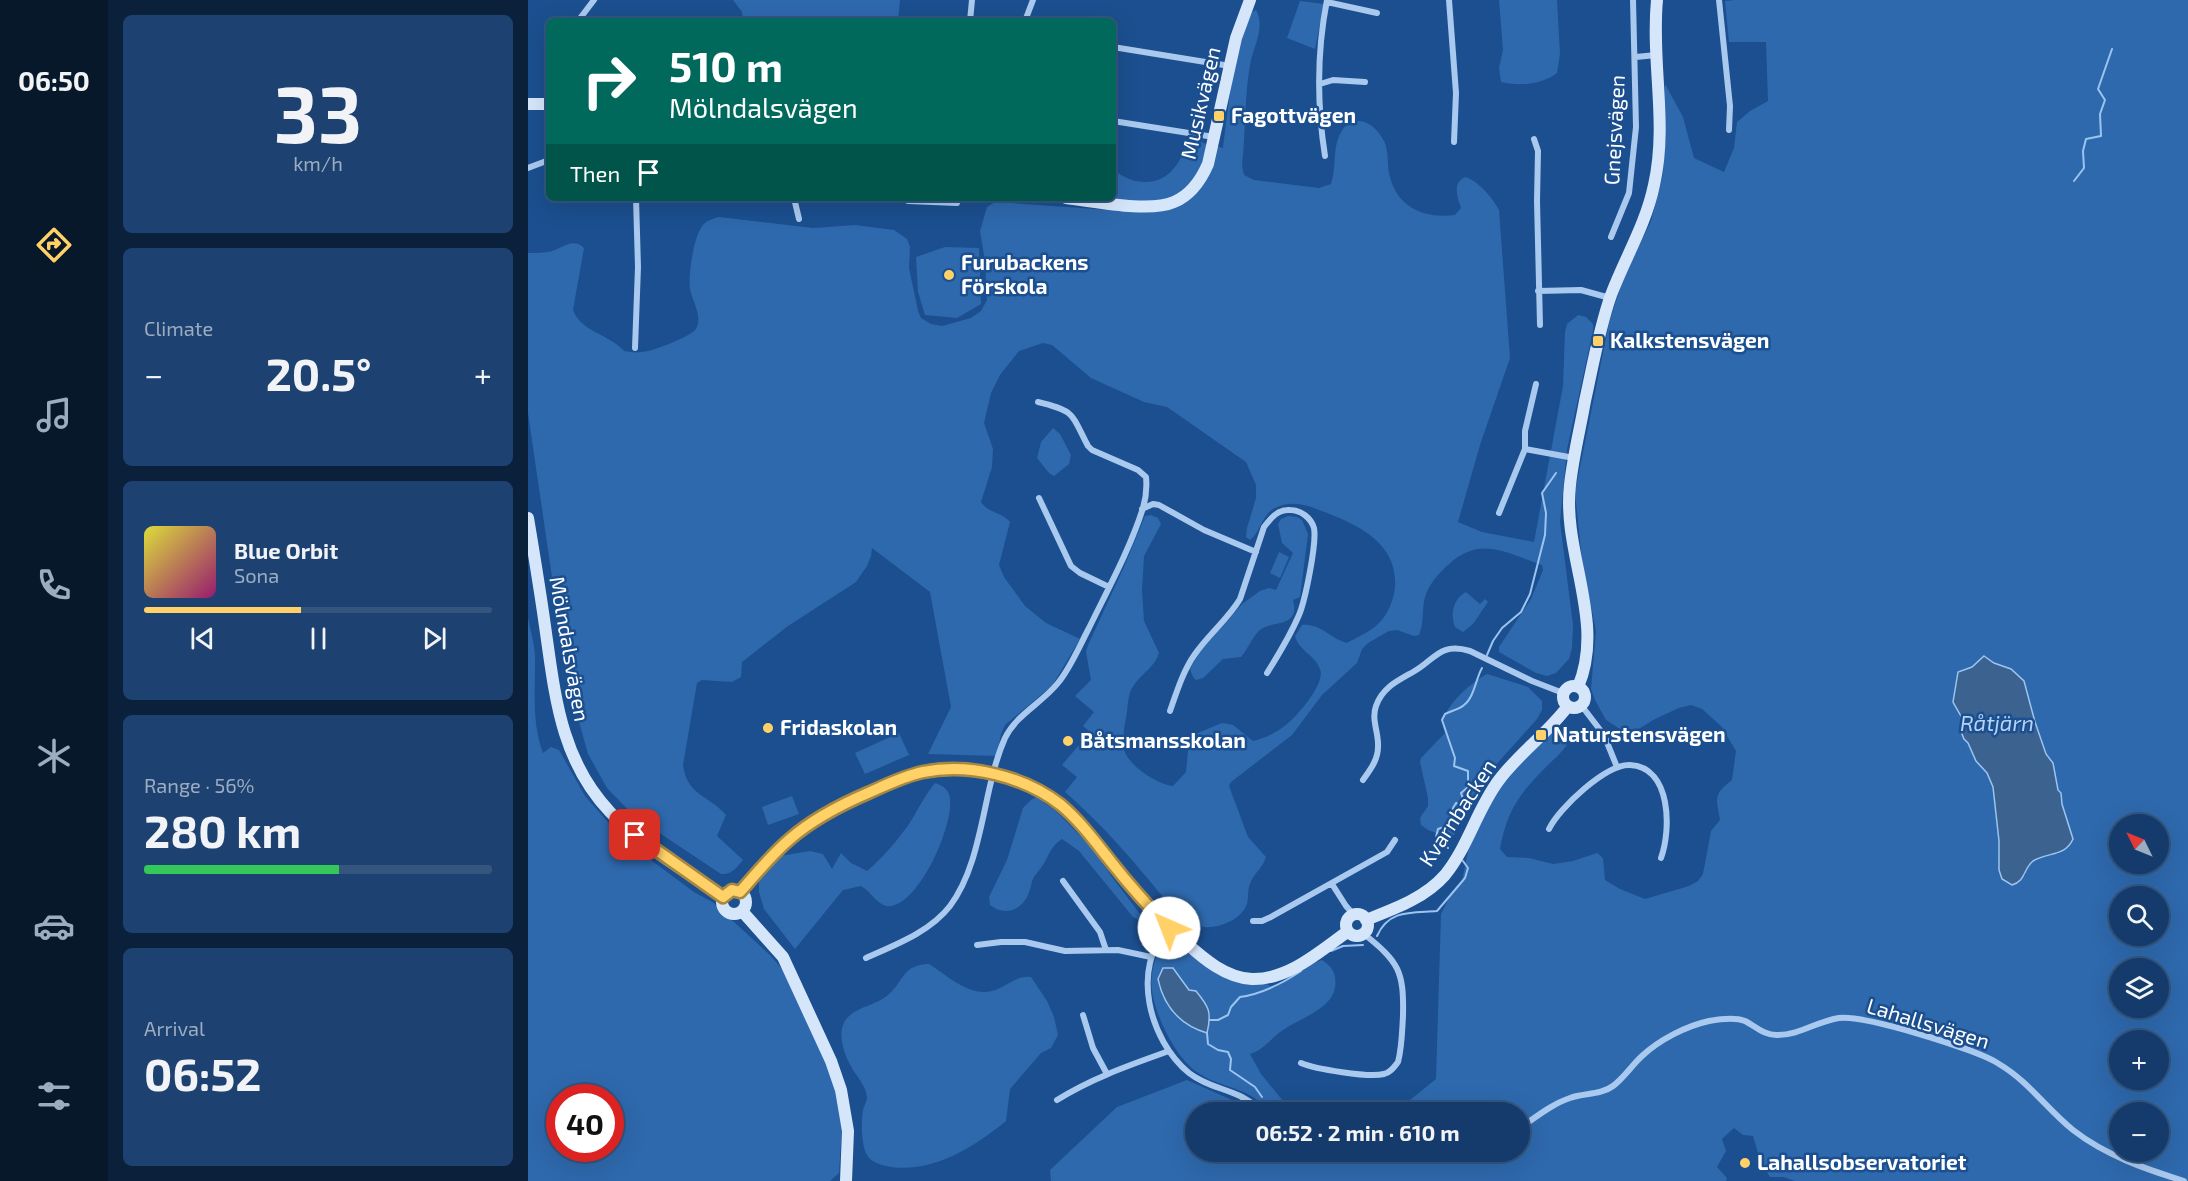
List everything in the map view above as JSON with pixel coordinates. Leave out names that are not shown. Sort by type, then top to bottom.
[{"type":"street","points":[[580,18],[594,0]]},
{"type":"street","points":[[970,18],[972,0]]},
{"type":"street","points":[[1026,18],[1034,0]]},
{"type":"street","name":"Musikvägen","points":[[1091,201],[1140,207],[1174,202],[1194,188],[1202,177],[1215,137],[1236,38],[1250,0]]},
{"type":"street","points":[[1449,0],[1456,93],[1454,142]]},
{"type":"street","name":"Gnejsvägen","points":[[1611,237],[1629,193],[1636,127],[1633,0]]},
{"type":"street","points":[[1578,687],[1584,670],[1588,628],[1569,514],[1569,487],[1598,341],[1610,298],[1646,214],[1656,177],[1660,145],[1656,55],[1657,0]]},
{"type":"street","points":[[1719,0],[1729,93],[1728,130]]},
{"type":"street","points":[[1326,156],[1320,84],[1320,49],[1327,1],[1377,13]]},
{"type":"street","points":[[1116,47],[1230,66]]},
{"type":"street","name":"Gnejsvägen","points":[[1635,57],[1656,55]]},
{"type":"street","points":[[1320,84],[1333,80],[1365,82]]},
{"type":"street","points":[[528,104],[546,104]]},
{"type":"street","points":[[1116,121],[1215,137]]},
{"type":"street","points":[[1534,139],[1538,151],[1540,325]]},
{"type":"street","points":[[528,168],[546,161]]},
{"type":"street","points":[[635,348],[638,259],[636,201]]},
{"type":"street","points":[[795,201],[799,219]]},
{"type":"street","points":[[909,201],[957,203]]},
{"type":"street","points":[[1539,291],[1581,290],[1610,298]]},
{"type":"street","points":[[1499,513],[1525,449],[1525,431],[1536,384]]},
{"type":"street","points":[[866,958],[919,932],[950,907],[967,875],[1003,743],[1010,729],[1048,694],[1065,674],[1109,587],[1142,509],[1146,492],[1146,477],[1138,470],[1092,450],[1071,414],[1038,402]]},
{"type":"street","points":[[1525,449],[1574,459]]},
{"type":"street","points":[[1039,498],[1071,566],[1109,587]]},
{"type":"street","points":[[1142,509],[1153,504],[1159,505],[1204,530],[1256,552]]},
{"type":"street","points":[[1170,711],[1184,673],[1194,655],[1235,608],[1240,599],[1264,527],[1278,512],[1298,511],[1312,523],[1314,543],[1300,614],[1284,646],[1267,672]]},
{"type":"street","name":"Mölndalsvägen","points":[[528,518],[554,693],[563,731],[578,768],[593,793],[626,828],[723,897]]},
{"type":"street","points":[[1363,780],[1375,762],[1378,749],[1374,711],[1379,698],[1396,680],[1414,672],[1432,656],[1441,652],[1461,648],[1470,651],[1563,693]]},
{"type":"street","points":[[1569,687],[1578,687],[1584,694],[1584,700],[1575,708],[1568,706],[1563,700],[1563,693],[1569,687]]},
{"type":"street","points":[[1581,705],[1604,735],[1617,767]]},
{"type":"street","name":"Kvarnbacken","points":[[1366,920],[1417,898],[1443,877],[1452,866],[1486,798],[1499,780],[1568,706]]},
{"type":"street","points":[[1549,829],[1561,812],[1617,767],[1627,765],[1639,767],[1655,779],[1660,788],[1668,817],[1667,843],[1661,858]]},
{"type":"street","points":[[740,892],[790,839],[816,819],[860,796],[902,778],[922,772],[955,769],[994,774],[1040,791],[1073,816],[1134,890],[1169,928],[1201,956],[1236,977],[1267,979],[1289,972],[1347,932]]},
{"type":"street","points":[[1253,921],[1262,921],[1271,917],[1332,884],[1387,852],[1395,840]]},
{"type":"street","points":[[1063,881],[1100,932],[1106,950]]},
{"type":"street","points":[[1332,884],[1354,915]]},
{"type":"street","points":[[732,890],[740,892],[746,900],[742,911],[734,914],[727,913],[722,906],[723,897],[732,890]]},
{"type":"street","points":[[742,911],[783,957],[831,1061],[841,1090],[848,1131],[846,1181]]},
{"type":"street","points":[[1354,915],[1361,915],[1366,920],[1368,926],[1364,934],[1356,936],[1347,932],[1346,922],[1354,915]]},
{"type":"street","points":[[1169,928],[1159,939],[1151,957],[1148,992],[1152,1013],[1169,1051],[1195,1078],[1251,1102]]},
{"type":"street","points":[[1301,1063],[1312,1068],[1375,1075],[1386,1074],[1398,1062],[1401,1051],[1403,993],[1400,974],[1389,954],[1364,934]]},
{"type":"street","points":[[977,945],[1025,942],[1065,951],[1118,950],[1151,957]]},
{"type":"street","points":[[1083,1015],[1093,1048],[1107,1074]]},
{"type":"street","name":"Lahallsvägen","points":[[1530,1122],[1560,1102],[1614,1086],[1648,1051],[1673,1035],[1710,1020],[1743,1020],[1764,1032],[1778,1035],[1839,1018],[1856,1018],[1945,1042],[1998,1063],[2025,1082],[2071,1128],[2089,1142],[2116,1156],[2184,1181]]},
{"type":"street","points":[[1057,1100],[1079,1086],[1169,1051]]},
{"type":"shaded area","points":[[733,0],[900,0],[898,18],[743,18],[742,12]]},
{"type":"shaded area","points":[[1499,0],[1557,0],[1560,54],[1557,73],[1530,84],[1501,82],[1499,68],[1503,50]]},
{"type":"shaded area","points":[[1735,0],[2188,0],[2188,1181],[1795,1181],[1783,1177],[1770,1177],[1761,1163],[1753,1136],[1743,1135],[1734,1128],[1722,1139],[1726,1151],[1717,1167],[1727,1178],[1726,1181],[1051,1181],[1050,1170],[1117,1107],[1187,1080],[1236,1102],[1185,1102],[1185,1162],[1530,1162],[1530,1102],[1407,1102],[1436,1079],[1441,914],[1451,894],[1462,881],[1468,851],[1484,814],[1502,785],[1517,765],[1548,734],[1559,728],[1574,732],[1565,748],[1528,787],[1510,814],[1500,849],[1507,857],[1529,858],[1553,864],[1573,861],[1597,853],[1603,858],[1605,880],[1645,899],[1689,886],[1698,881],[1703,874],[1711,831],[1720,820],[1717,797],[1732,780],[1736,751],[1721,726],[1702,709],[1691,705],[1655,719],[1637,730],[1620,729],[1606,720],[1591,689],[1596,631],[1582,561],[1575,492],[1609,323],[1622,282],[1651,221],[1663,174],[1665,84],[1683,117],[1694,158],[1724,172],[1734,148],[1737,122],[1750,111],[1768,101],[1766,42],[1729,42],[1725,1]],"holes":[[[1984,656],[2024,681],[2046,754],[2053,763],[2056,785],[2061,793],[2062,804],[2073,839],[2061,853],[2043,856],[2033,861],[2025,876],[1998,850],[1993,787],[1987,773],[1976,761],[1962,734],[1962,718],[1954,692],[1958,672],[1972,667]]]},
{"type":"shaded area","points":[[1300,1],[1324,4],[1315,49],[1287,38]]},
{"type":"shaded area","points":[[1256,10],[1260,22],[1247,86],[1242,166],[1244,175],[1254,180],[1319,188],[1331,184],[1335,150],[1342,130],[1354,121],[1361,121],[1374,127],[1384,141],[1393,185],[1398,194],[1413,208],[1432,215],[1455,215],[1461,208],[1457,186],[1466,177],[1485,191],[1499,210],[1510,358],[1480,445],[1458,522],[1482,532],[1534,542],[1563,386],[1567,324],[1578,315],[1586,317],[1593,324],[1567,449],[1560,522],[1573,625],[1569,659],[1556,673],[1547,676],[1536,673],[1499,652],[1499,647],[1531,599],[1543,570],[1542,565],[1494,549],[1471,551],[1460,556],[1441,572],[1428,590],[1419,635],[1414,636],[1397,630],[1389,631],[1368,643],[1362,649],[1357,663],[1322,695],[1292,735],[1231,782],[1229,786],[1248,837],[1266,857],[1251,881],[1247,904],[1238,916],[1223,924],[1208,927],[1188,922],[1175,912],[1136,864],[1065,792],[1077,777],[1062,765],[1090,732],[1083,726],[1094,712],[1075,696],[1091,680],[1086,652],[1145,516],[1151,515],[1158,518],[1161,524],[1144,556],[1142,590],[1144,621],[1159,653],[1155,662],[1132,688],[1123,744],[1126,755],[1137,767],[1167,785],[1173,786],[1186,772],[1189,740],[1193,735],[1222,723],[1233,725],[1253,741],[1275,732],[1292,720],[1310,698],[1321,675],[1318,664],[1300,646],[1295,636],[1302,625],[1319,628],[1347,643],[1367,632],[1382,620],[1390,607],[1395,587],[1394,572],[1384,549],[1375,539],[1340,518],[1301,504],[1288,504],[1275,508],[1264,519],[1250,540],[1246,537],[1256,498],[1256,485],[1246,462],[1167,407],[1144,402],[1091,378],[1052,345],[1043,343],[1019,351],[1000,375],[991,393],[984,423],[993,449],[992,467],[981,502],[1010,522],[999,565],[1004,577],[1025,606],[1046,623],[1080,639],[1052,686],[1005,725],[997,756],[928,754],[951,707],[930,592],[872,548],[867,566],[856,582],[788,626],[742,662],[741,677],[732,682],[702,680],[697,683],[683,765],[685,775],[694,789],[726,815],[717,836],[743,860],[738,866],[731,872],[721,874],[634,816],[607,788],[588,754],[574,704],[563,609],[552,577],[528,413],[528,253],[553,251],[571,243],[584,248],[573,310],[582,323],[628,352],[654,349],[680,339],[696,329],[698,314],[690,289],[691,264],[701,228],[706,222],[718,217],[813,228],[855,225],[894,230],[907,239],[910,247],[909,268],[921,318],[931,324],[942,326],[971,318],[981,311],[987,300],[985,261],[980,231],[987,207],[995,202],[1111,210],[1110,201],[1116,201],[1116,170],[1132,180],[1153,181],[1170,173],[1176,166],[1188,137],[1198,136],[1203,143],[1223,148],[1236,61],[1252,12]]},
{"type":"shaded area","name":"Furubackens Förskola","points":[[945,247],[979,248],[981,304],[957,318],[925,315],[918,292],[916,257]]},
{"type":"shaded area","points":[[1053,428],[1060,434],[1071,455],[1069,464],[1054,476],[1037,458],[1041,442]]},
{"type":"shaded area","points":[[1288,516],[1302,520],[1308,534],[1300,597],[1293,600],[1293,616],[1289,620],[1260,630],[1241,657],[1223,659],[1203,678],[1196,680],[1190,669],[1199,653],[1242,604],[1260,591],[1269,588],[1276,590],[1293,553],[1282,543],[1278,524],[1281,519]]},
{"type":"shaded area","points":[[1279,552],[1289,557],[1280,578],[1270,573]]},
{"type":"shaded area","points":[[1466,592],[1480,604],[1485,599],[1488,602],[1473,624],[1463,632],[1455,627],[1453,612],[1455,603]]},
{"type":"shaded area","points":[[528,618],[535,653],[536,720],[543,753],[551,747],[559,750],[585,796],[614,829],[640,852],[694,892],[714,903],[722,916],[733,921],[770,955],[789,977],[827,1063],[843,1112],[839,1173],[830,1181],[528,1181]]},
{"type":"shaded area","points":[[1487,674],[1528,687],[1542,701],[1542,710],[1537,719],[1485,777],[1454,835],[1449,838],[1421,825],[1420,818],[1428,806],[1428,798],[1420,762],[1421,758],[1445,733],[1443,723],[1448,709],[1467,688]]},
{"type":"shaded area","points":[[899,733],[909,755],[865,774],[855,753]]},
{"type":"shaded area","points":[[935,783],[944,787],[949,794],[950,806],[947,823],[932,862],[910,895],[898,904],[886,906],[861,886],[843,890],[795,949],[764,909],[759,892],[759,881],[780,856],[810,851],[823,854],[832,869],[841,853],[851,863],[867,871],[900,837]]},
{"type":"shaded area","points":[[792,796],[799,814],[768,825],[762,807]]},
{"type":"shaded area","points":[[1036,797],[1056,811],[1095,851],[1143,918],[1139,920],[1133,917],[1079,851],[1062,839],[1053,848],[1034,877],[1028,895],[1021,905],[1006,911],[990,905],[989,897],[1007,860],[1023,808]]},
{"type":"shaded area","points":[[1171,940],[1179,943],[1221,976],[1238,981],[1261,983],[1274,988],[1322,960],[1332,970],[1335,988],[1326,1004],[1283,1030],[1259,1050],[1250,1054],[1261,1074],[1284,1102],[1260,1102],[1203,1076],[1188,1065],[1171,1042],[1158,1014],[1152,986],[1156,957],[1165,941]]},
{"type":"shaded area","points":[[929,964],[959,984],[975,991],[992,991],[1016,979],[1031,977],[1047,1001],[1058,1035],[1051,1048],[1041,1053],[1010,1089],[1006,1121],[967,1149],[937,1162],[907,1168],[891,1167],[874,1162],[865,1150],[862,1126],[866,1093],[846,1056],[842,1042],[842,1029],[844,1022],[852,1013],[888,995],[909,970]]},
{"type":"water","name":"Råtjärn","points":[[1984,656],[1994,663],[2011,669],[2024,681],[2046,754],[2053,763],[2058,790],[2061,793],[2062,804],[2073,839],[2065,849],[2033,861],[2020,881],[2012,885],[2002,879],[1999,870],[1999,841],[1993,787],[1987,773],[1976,761],[1964,739],[1962,718],[1953,702],[1958,672],[1972,667]]},
{"type":"water","points":[[1163,968],[1173,968],[1189,990],[1196,991],[1204,1001],[1209,1015],[1207,1033],[1181,1020],[1169,1006],[1158,979]]},
{"type":"waterway","points":[[2074,181],[2084,168],[2083,151],[2086,139],[2101,136],[2100,114],[2105,100],[2098,89],[2112,49]]},
{"type":"waterway","points":[[1487,655],[1502,628],[1521,612],[1530,594],[1545,535],[1546,513],[1542,493],[1556,473]]},
{"type":"waterway","points":[[1448,848],[1436,837],[1438,829],[1450,825],[1456,803],[1460,805],[1464,802],[1461,793],[1468,787],[1468,771],[1454,766],[1455,758],[1442,720],[1445,714],[1460,708],[1467,702],[1473,693],[1482,668]]},
{"type":"waterway","points":[[1377,936],[1388,921],[1402,914],[1437,911],[1465,878],[1468,868],[1463,861]]},
{"type":"waterway","points":[[1331,951],[1343,946],[1363,945]]},
{"type":"waterway","points":[[1210,1020],[1218,1020],[1228,1015],[1231,1007],[1240,997],[1272,987],[1301,971]]},
{"type":"waterway","points":[[1207,1033],[1208,1044],[1218,1050],[1228,1052],[1231,1059],[1230,1070],[1255,1087],[1262,1097]]},
{"type":"place","name":"Fagottvägen","points":[[1219,116]]},
{"type":"place","name":"Furubackens Förskola","points":[[949,275]]},
{"type":"place","name":"Kalkstensvägen","points":[[1598,341]]},
{"type":"place","name":"Fridaskolan","points":[[768,728]]},
{"type":"place","name":"Naturstensvägen","points":[[1541,735]]},
{"type":"place","name":"Båtsmansskolan","points":[[1068,741]]},
{"type":"place","name":"Lahallsobservatoriet","points":[[1745,1163]]},
{"type":"route","points":[[635,835],[723,897],[726,892],[732,890],[740,892],[775,852],[829,811],[909,775],[936,770],[972,770],[994,774],[1028,786],[1052,798],[1062,806],[1082,826],[1134,890],[1169,928]]}]
